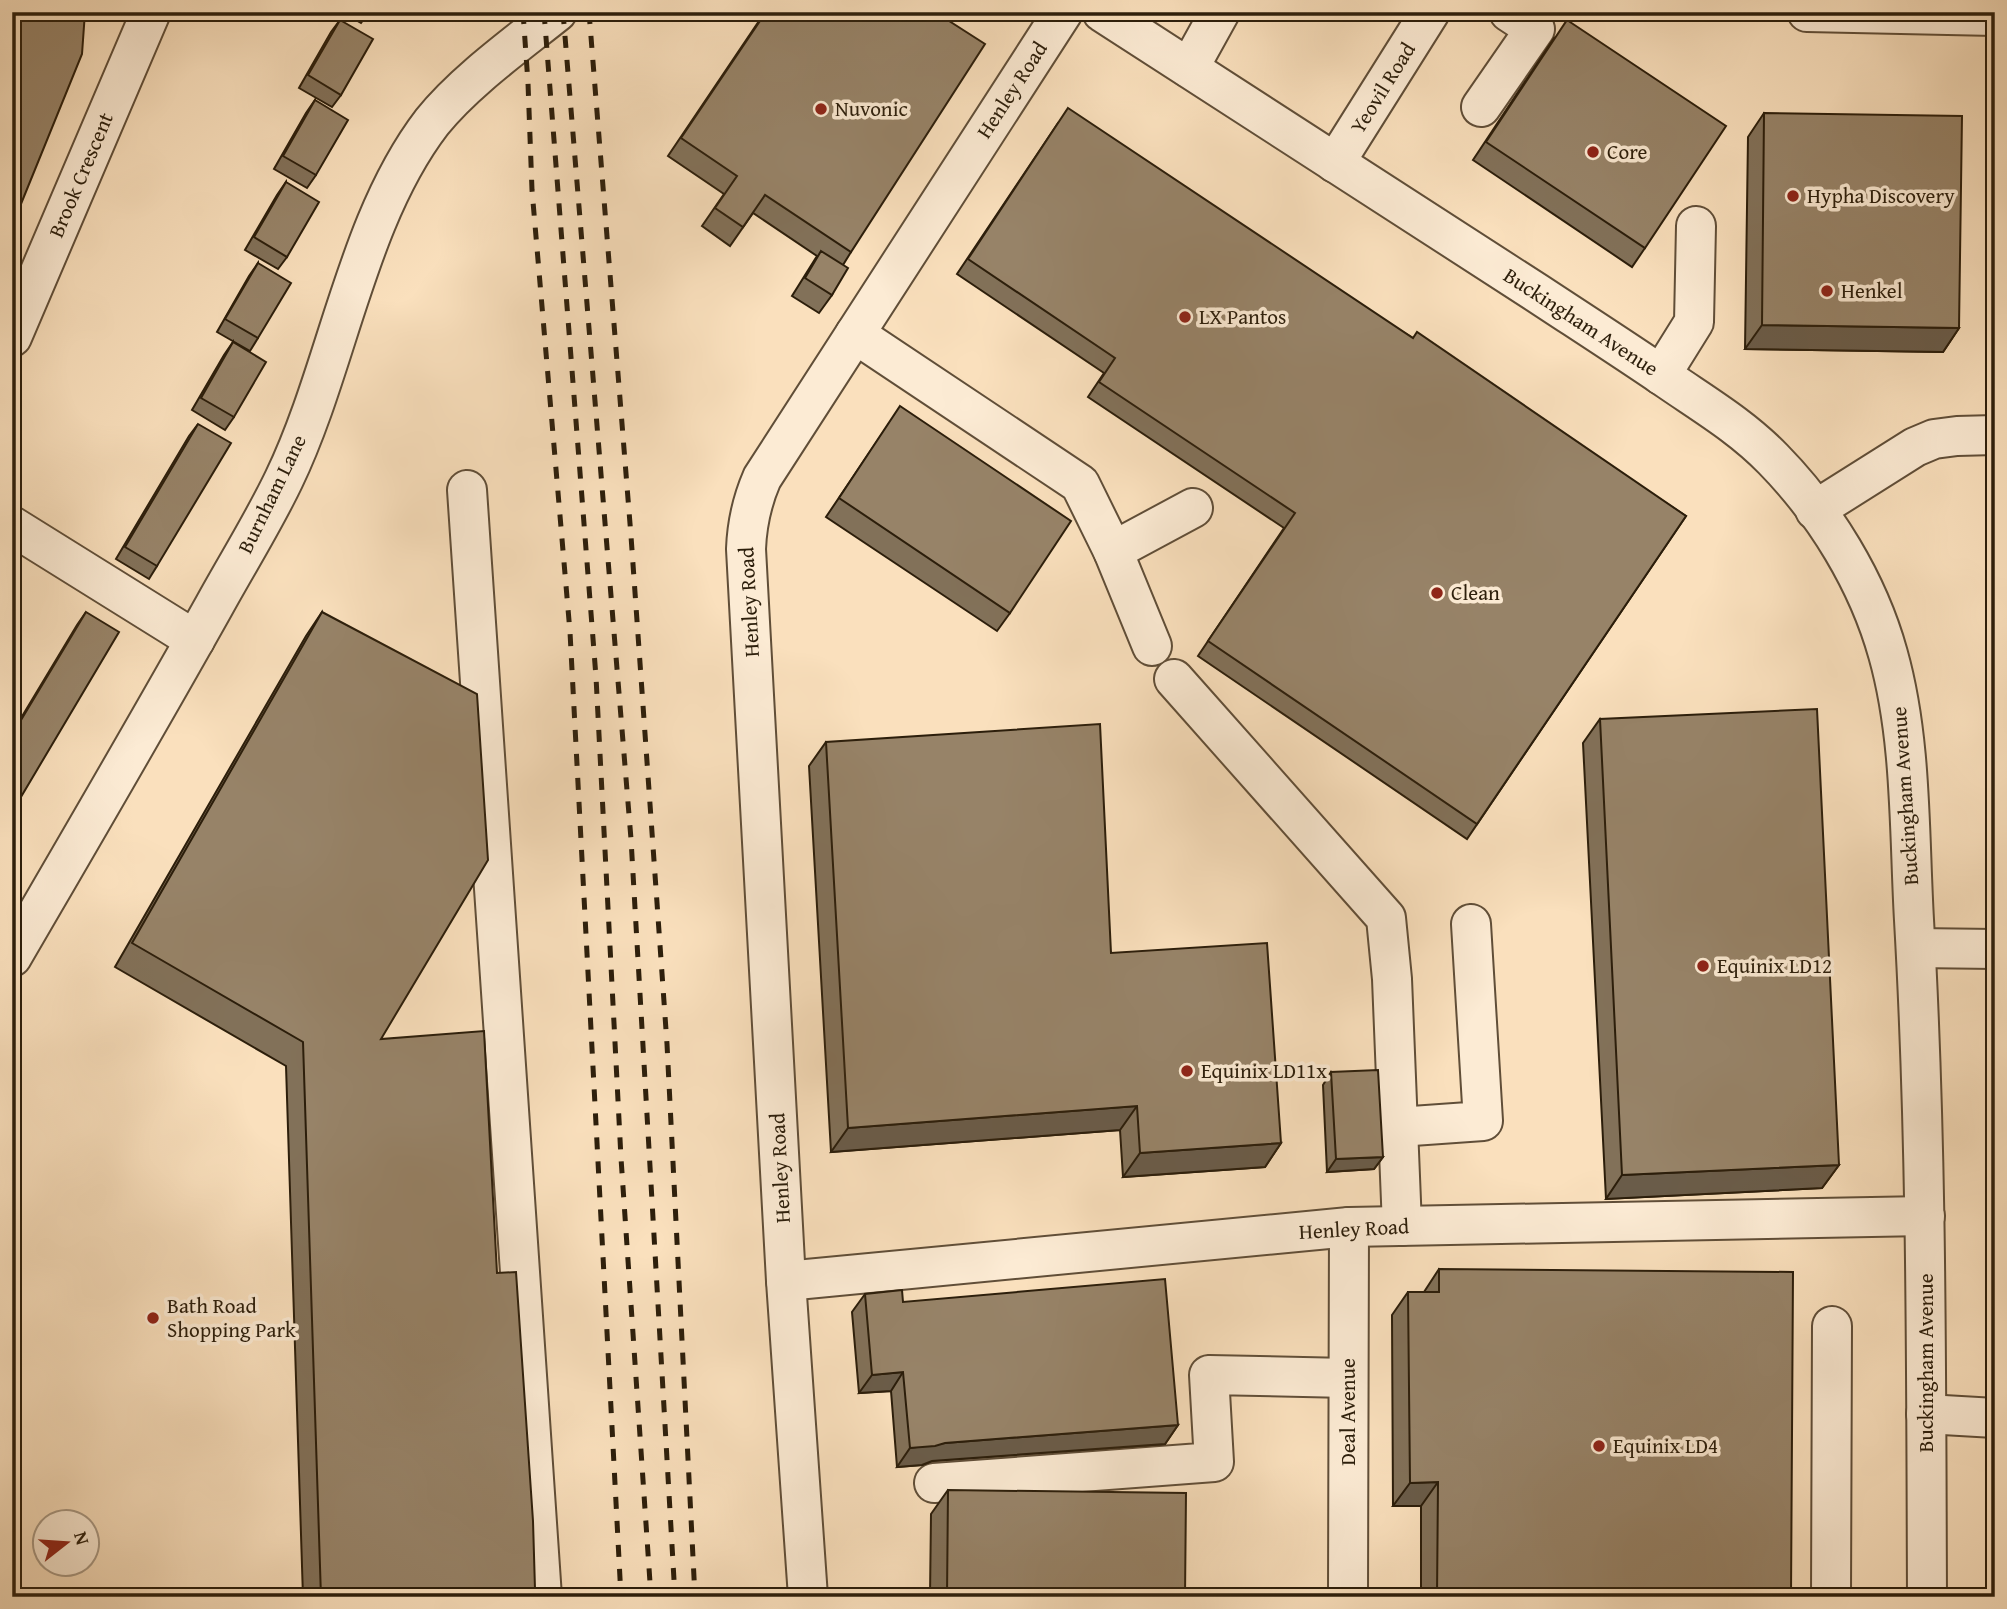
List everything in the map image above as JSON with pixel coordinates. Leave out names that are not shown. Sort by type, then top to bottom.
[{"type":"street","name":"Brook Crescent","points":[[12,337],[151,12]]},
{"type":"street","name":"Burnham Lane","points":[[12,957],[195,640],[284,479],[306,425],[376,224],[408,156],[434,120],[475,79],[557,12]]},
{"type":"street","name":"Henley Road","points":[[808,1597],[786,1281],[746,549],[747,527],[752,501],[762,478],[1063,12]]},
{"type":"street","name":"Buckingham Avenue","points":[[1102,12],[1734,424],[1770,456],[1815,510],[1855,571],[1888,652],[1898,697],[1904,745],[1921,1034],[1927,1597]]},
{"type":"street","points":[[1189,68],[1220,12]]},
{"type":"street","name":"Yeovil Road","points":[[1335,163],[1430,12]]},
{"type":"street","points":[[1481,107],[1535,29],[1509,12]]},
{"type":"street","points":[[1807,12],[1995,16]]},
{"type":"street","points":[[1661,375],[1694,322],[1696,226]]},
{"type":"street","points":[[855,334],[1080,484],[1152,646]]},
{"type":"street","points":[[1815,510],[1915,447],[1934,439],[1995,435]]},
{"type":"street","points":[[467,490],[542,1597]]},
{"type":"street","points":[[1112,551],[1192,508]]},
{"type":"street","points":[[12,526],[195,640]]},
{"type":"street","points":[[1174,679],[1386,918],[1392,979],[1402,1226]]},
{"type":"street","points":[[1398,1127],[1483,1121],[1471,924]]},
{"type":"street","points":[[1916,948],[1995,949]]},
{"type":"street","name":"Henley Road","points":[[786,1281],[1349,1227],[1925,1216]]},
{"type":"street","name":"Deal Avenue","points":[[1348,1597],[1349,1227]]},
{"type":"street","points":[[1831,1597],[1832,1326]]},
{"type":"street","points":[[934,1483],[1214,1462],[1209,1375],[1348,1378]]},
{"type":"street","points":[[1926,1414],[1995,1418]]},
{"type":"building","points":[[20,12],[85,12],[82,54],[12,226],[12,56],[19,40]]},
{"type":"building","name":"Nuvonic","points":[[766,12],[935,12],[985,44],[851,252],[765,195],[743,227],[715,208],[737,176],[681,138]]},
{"type":"building","points":[[340,20],[373,39],[341,95],[308,75]]},
{"type":"building","name":"Core","points":[[1567,20],[1726,126],[1645,248],[1486,142]]},
{"type":"building","points":[[315,100],[348,120],[316,175],[283,156]]},
{"type":"building","points":[[1068,108],[1413,338],[1417,332],[1686,516],[1477,824],[1208,641],[1295,513],[1099,382],[1115,358],[968,259]]},
{"type":"building","points":[[1764,113],[1962,116],[1959,328],[1762,325]]},
{"type":"building","points":[[286,182],[319,202],[287,257],[254,237]]},
{"type":"building","points":[[821,251],[848,268],[832,295],[805,278]]},
{"type":"building","points":[[258,263],[291,283],[258,338],[225,319]]},
{"type":"building","points":[[233,342],[266,362],[234,417],[201,398]]},
{"type":"building","points":[[900,406],[1071,521],[1010,613],[839,498]]},
{"type":"building","points":[[198,424],[231,443],[157,566],[125,547]]},
{"type":"building","points":[[86,612],[119,632],[12,812],[12,735]]},
{"type":"building","points":[[322,612],[477,694],[488,860],[381,1039],[484,1031],[497,1273],[516,1272],[535,1589],[321,1597],[303,1042],[132,943]]},
{"type":"building","name":"Equinix LD12","points":[[1817,709],[1839,1165],[1622,1175],[1600,719]]},
{"type":"building","points":[[1100,724],[1111,953],[1267,943],[1281,1143],[1140,1153],[1137,1106],[848,1128],[826,742]]},
{"type":"building","points":[[1378,1070],[1383,1157],[1336,1159],[1331,1072]]},
{"type":"building","name":"Equinix LD4","points":[[1439,1269],[1793,1272],[1791,1597],[1437,1597],[1438,1482],[1410,1483],[1408,1292],[1439,1292]]},
{"type":"building","points":[[1165,1279],[1178,1425],[910,1448],[903,1372],[872,1375],[865,1294],[902,1290],[903,1302]]},
{"type":"building","points":[[948,1490],[1186,1493],[1185,1597],[947,1597]]},
{"type":"railway","points":[[523,12],[532,190],[570,632],[621,1597]]},
{"type":"railway","points":[[544,12],[596,677],[621,1158],[651,1597]]},
{"type":"railway","points":[[563,12],[631,839],[675,1597]]},
{"type":"railway","points":[[589,12],[631,536],[667,1044],[695,1597]]},
{"type":"place","name":"Nuvonic","points":[[821,109]]},
{"type":"place","name":"Core","points":[[1593,152]]},
{"type":"place","name":"Hypha Discovery","points":[[1793,196]]},
{"type":"place","name":"Henkel","points":[[1827,291]]},
{"type":"place","name":"LX Pantos","points":[[1185,317]]},
{"type":"place","name":"Clean","points":[[1437,593]]},
{"type":"place","name":"Equinix LD12","points":[[1703,966]]},
{"type":"place","name":"Equinix LD11x","points":[[1187,1071]]},
{"type":"place","name":"Bath Road Shopping Park","points":[[153,1318]]},
{"type":"place","name":"Equinix LD4","points":[[1599,1446]]}]
